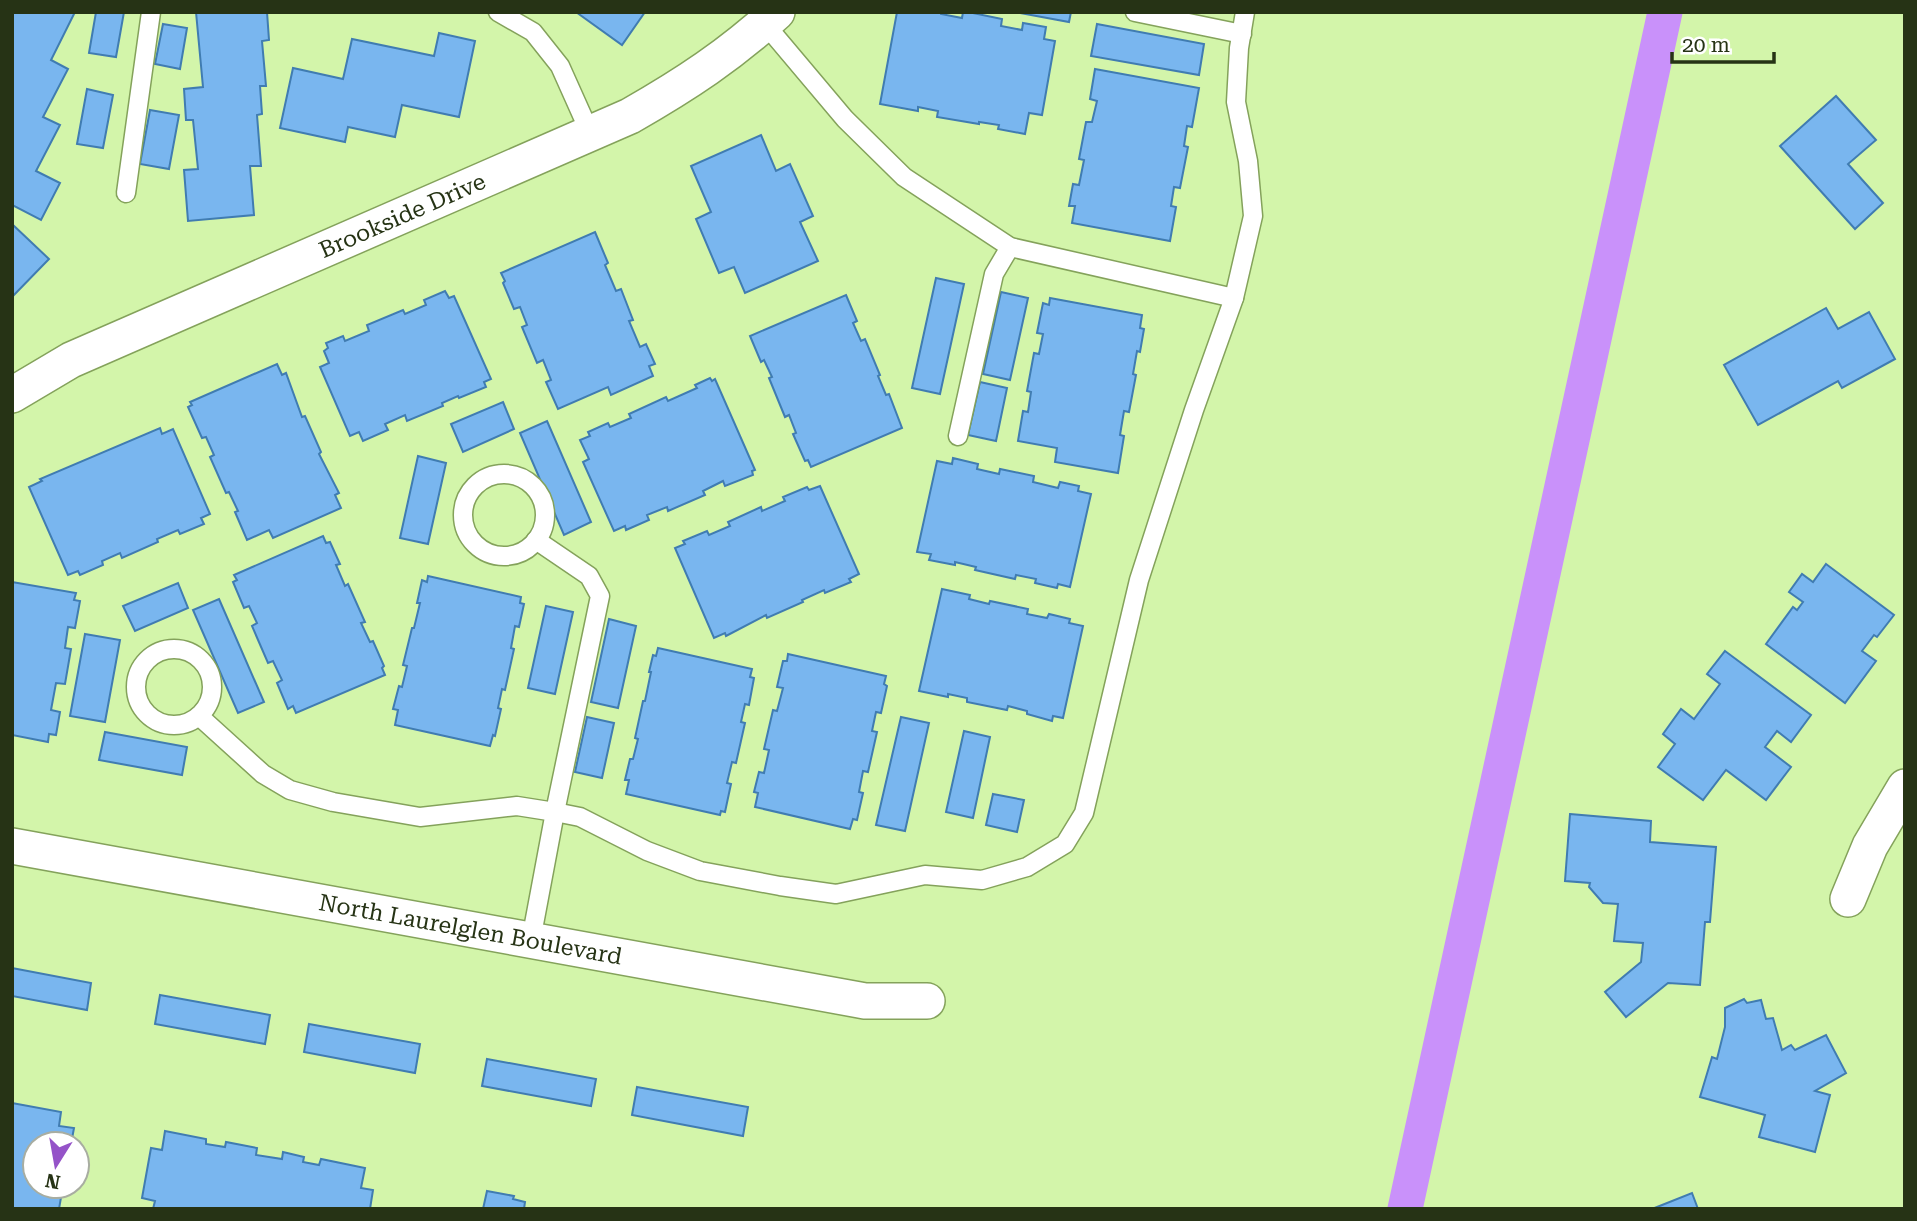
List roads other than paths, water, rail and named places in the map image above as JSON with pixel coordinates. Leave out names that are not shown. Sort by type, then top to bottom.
[{"type":"street","name":"Brookside Drive","points":[[12,396],[71,360],[630,116],[687,83],[740,46],[771,18]]},
{"type":"street","points":[[1848,899],[1870,846],[1905,787]]},
{"type":"street","name":"North Laurelglen Boulevard","points":[[12,846],[865,1001],[927,1001]]},
{"type":"lane","points":[[126,193],[151,12]]},
{"type":"lane","points":[[498,12],[533,32],[560,66],[590,134]]},
{"type":"lane","points":[[1135,12],[1242,34]]},
{"type":"lane","points":[[199,716],[263,774],[289,790],[333,802],[421,817],[517,806],[555,812],[580,817],[646,851],[700,871],[780,886],[836,894],[925,875],[982,880],[1027,867],[1065,844],[1084,813],[1139,580],[1194,410],[1234,298],[1253,216],[1248,161],[1236,102],[1245,12]]},
{"type":"lane","points":[[771,18],[845,120],[904,177],[1010,247],[1234,298]]},
{"type":"lane","points":[[958,436],[994,274],[1010,247]]},
{"type":"lane","points":[[492,475],[518,476],[529,482],[538,492],[545,517],[543,529],[536,540],[526,550],[513,555],[498,556],[474,543],[466,531],[463,518],[464,503],[471,491],[492,475]]},
{"type":"lane","points":[[531,940],[600,596],[589,576],[536,540]]},
{"type":"lane","points":[[170,648],[194,653],[203,661],[210,671],[213,683],[212,695],[199,716],[188,723],[175,725],[162,723],[151,717],[136,695],[139,670],[147,659],[170,648]]},
{"type":"waterway","points":[[1405,1209],[1665,12]]}]
